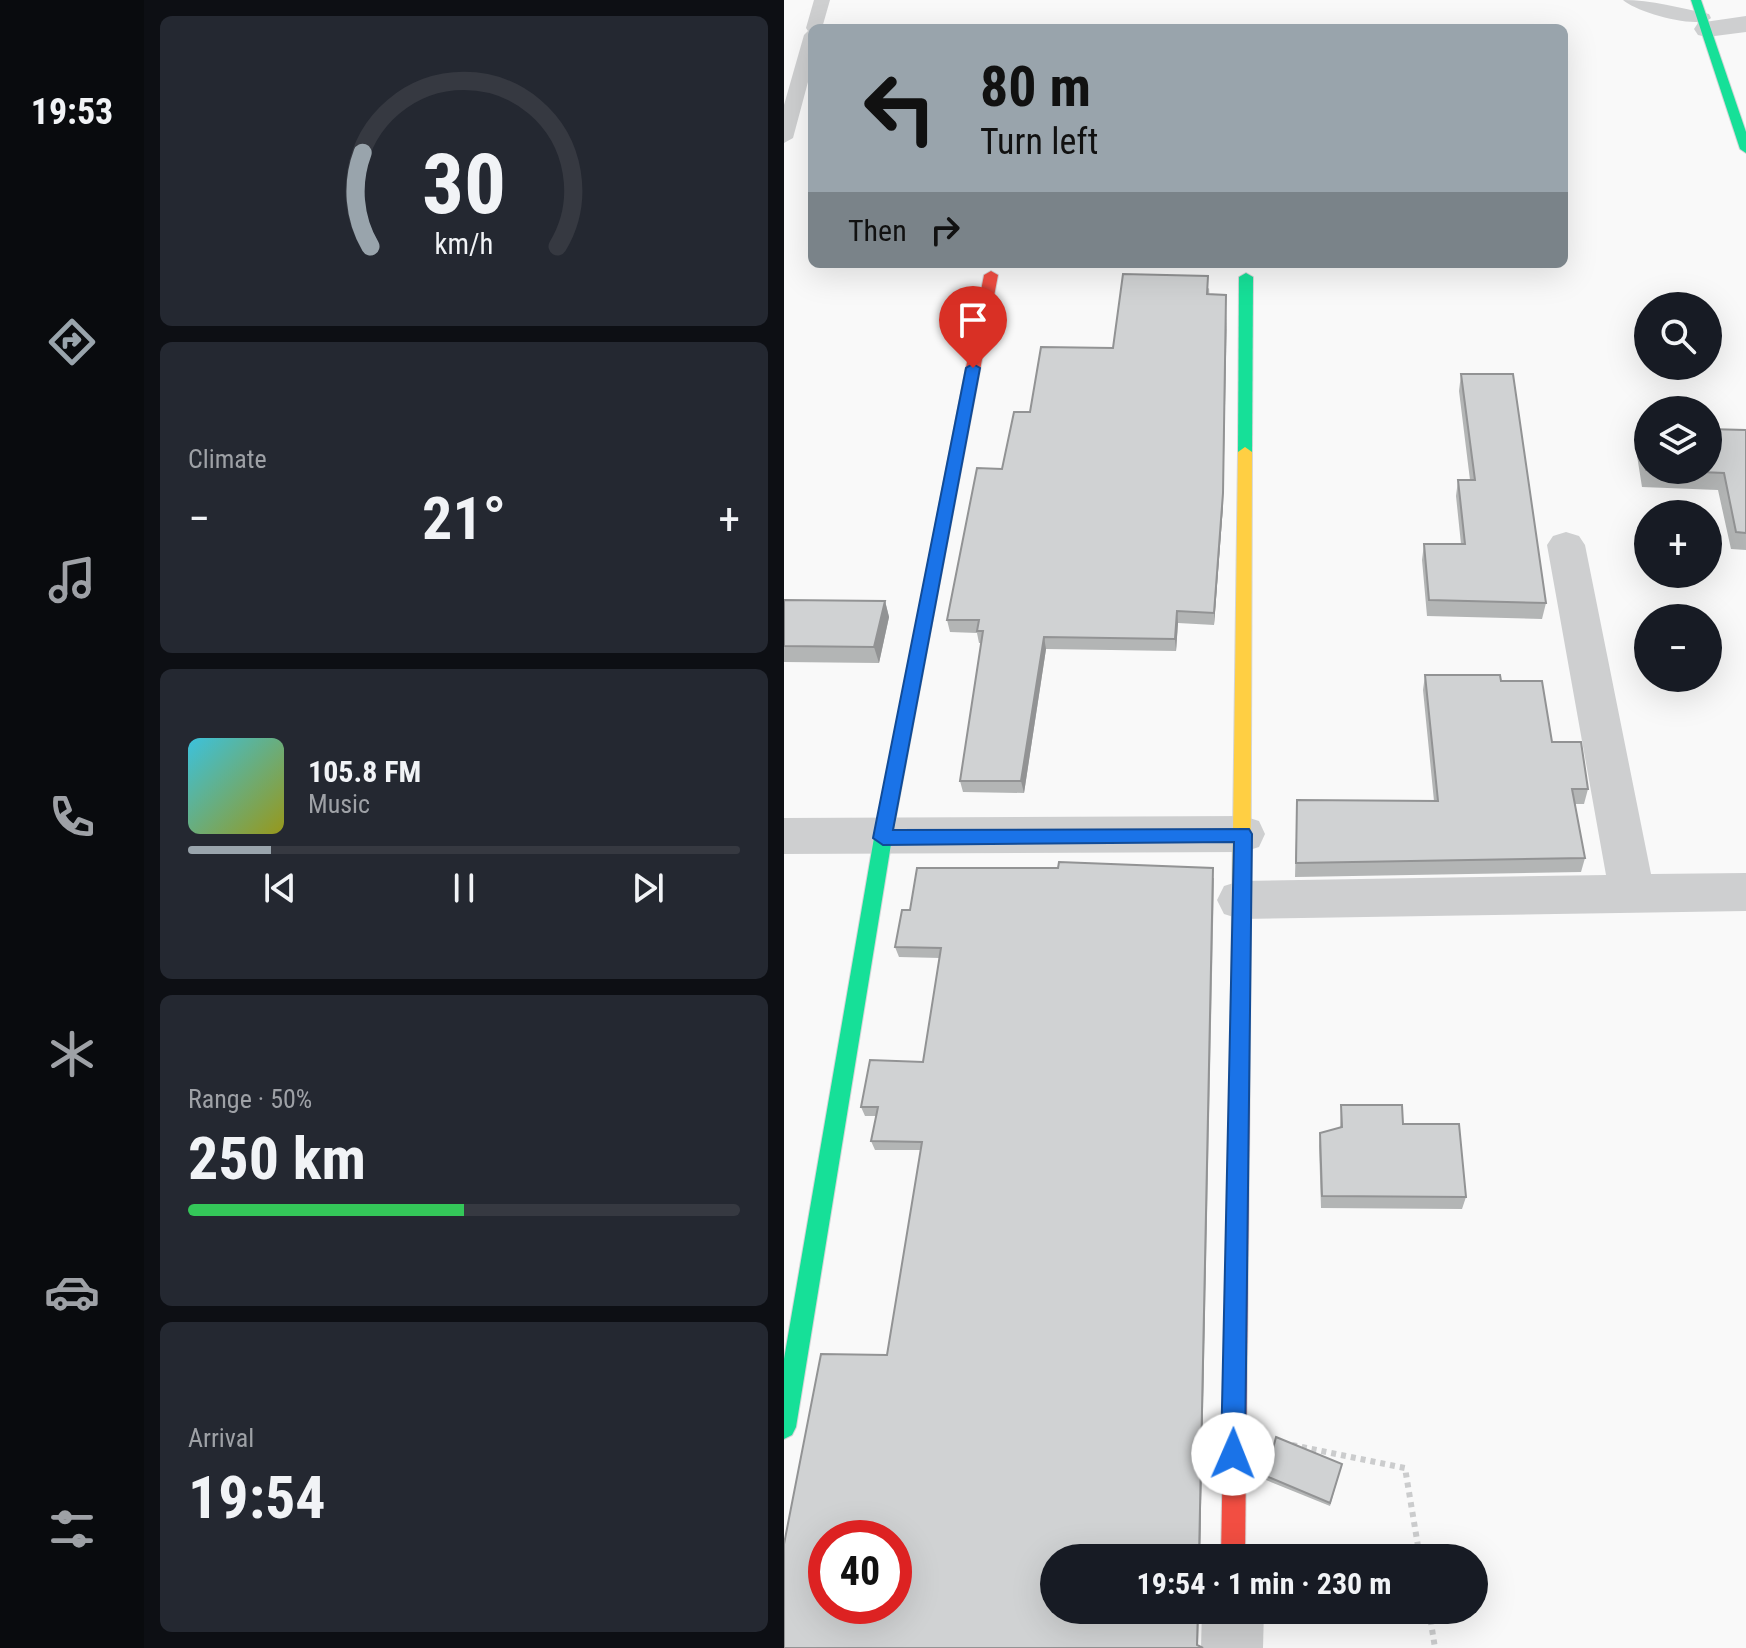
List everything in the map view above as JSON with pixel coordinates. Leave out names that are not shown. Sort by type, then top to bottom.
[{"type":"main road","points":[[1702,16],[1746,149]]},
{"type":"main road","points":[[784,1427],[883,838],[991,275]]},
{"type":"main road","points":[[1233,1544],[1243,834],[1246,277]]},
{"type":"street","points":[[1702,16],[1746,24]]},
{"type":"street","points":[[1566,545],[1632,896]]},
{"type":"street","points":[[784,836],[883,838],[1243,834]]},
{"type":"street","points":[[1240,900],[1746,892]]},
{"type":"street","points":[[1232,1648],[1233,1624]]},
{"type":"lane","points":[[815,24],[822,0]]},
{"type":"lane","points":[[1631,0],[1668,13],[1702,16]]},
{"type":"lane","points":[[784,138],[808,50]]},
{"type":"path","points":[[1234,1428],[1286,1444],[1405,1468],[1418,1544]]},
{"type":"path","points":[[1431,1624],[1435,1648]]},
{"type":"building","points":[[1123,274],[1208,276],[1207,294],[1226,295],[1223,493],[1214,613],[1177,611],[1175,639],[1044,637],[1021,781],[960,781],[983,631],[977,631],[979,620],[947,620],[977,468],[1002,469],[1014,412],[1030,412],[1041,347],[1113,348]]},
{"type":"building","points":[[1461,374],[1513,374],[1546,603],[1429,600],[1424,544],[1465,544],[1458,480],[1475,480]]},
{"type":"building","points":[[1722,429],[1746,430],[1746,533],[1736,532],[1724,473]]},
{"type":"building","points":[[784,600],[885,601],[874,647],[784,646]]},
{"type":"building","points":[[1425,675],[1500,675],[1501,681],[1542,681],[1552,742],[1581,742],[1588,789],[1572,789],[1585,858],[1296,863],[1297,800],[1438,801]]},
{"type":"building","points":[[1059,862],[1213,868],[1199,1544],[1040,1544],[1040,1624],[1198,1624],[1197,1645],[1203,1648],[784,1648],[784,1544],[821,1354],[887,1355],[922,1142],[871,1141],[878,1107],[861,1107],[870,1060],[923,1062],[941,948],[895,947],[902,910],[910,910],[917,868],[1058,868]]},
{"type":"building","points":[[1341,1105],[1402,1105],[1403,1124],[1459,1124],[1466,1197],[1322,1196],[1320,1133],[1342,1127]]},
{"type":"building","points":[[1276,1437],[1342,1464],[1330,1503],[1266,1476]]},
{"type":"traffic: fast","points":[[1696,0],[1746,149]]},
{"type":"traffic: fast","points":[[1245,452],[1246,277]]},
{"type":"traffic: fast","points":[[784,1427],[883,838],[924,624]]},
{"type":"traffic: slow","points":[[1240,1062],[1245,452]]},
{"type":"traffic: jam","points":[[924,624],[991,275]]},
{"type":"traffic: jam","points":[[1233,1544],[1240,1062]]},
{"type":"route","points":[[973,368],[883,838],[1243,834],[1233,1454]]}]
